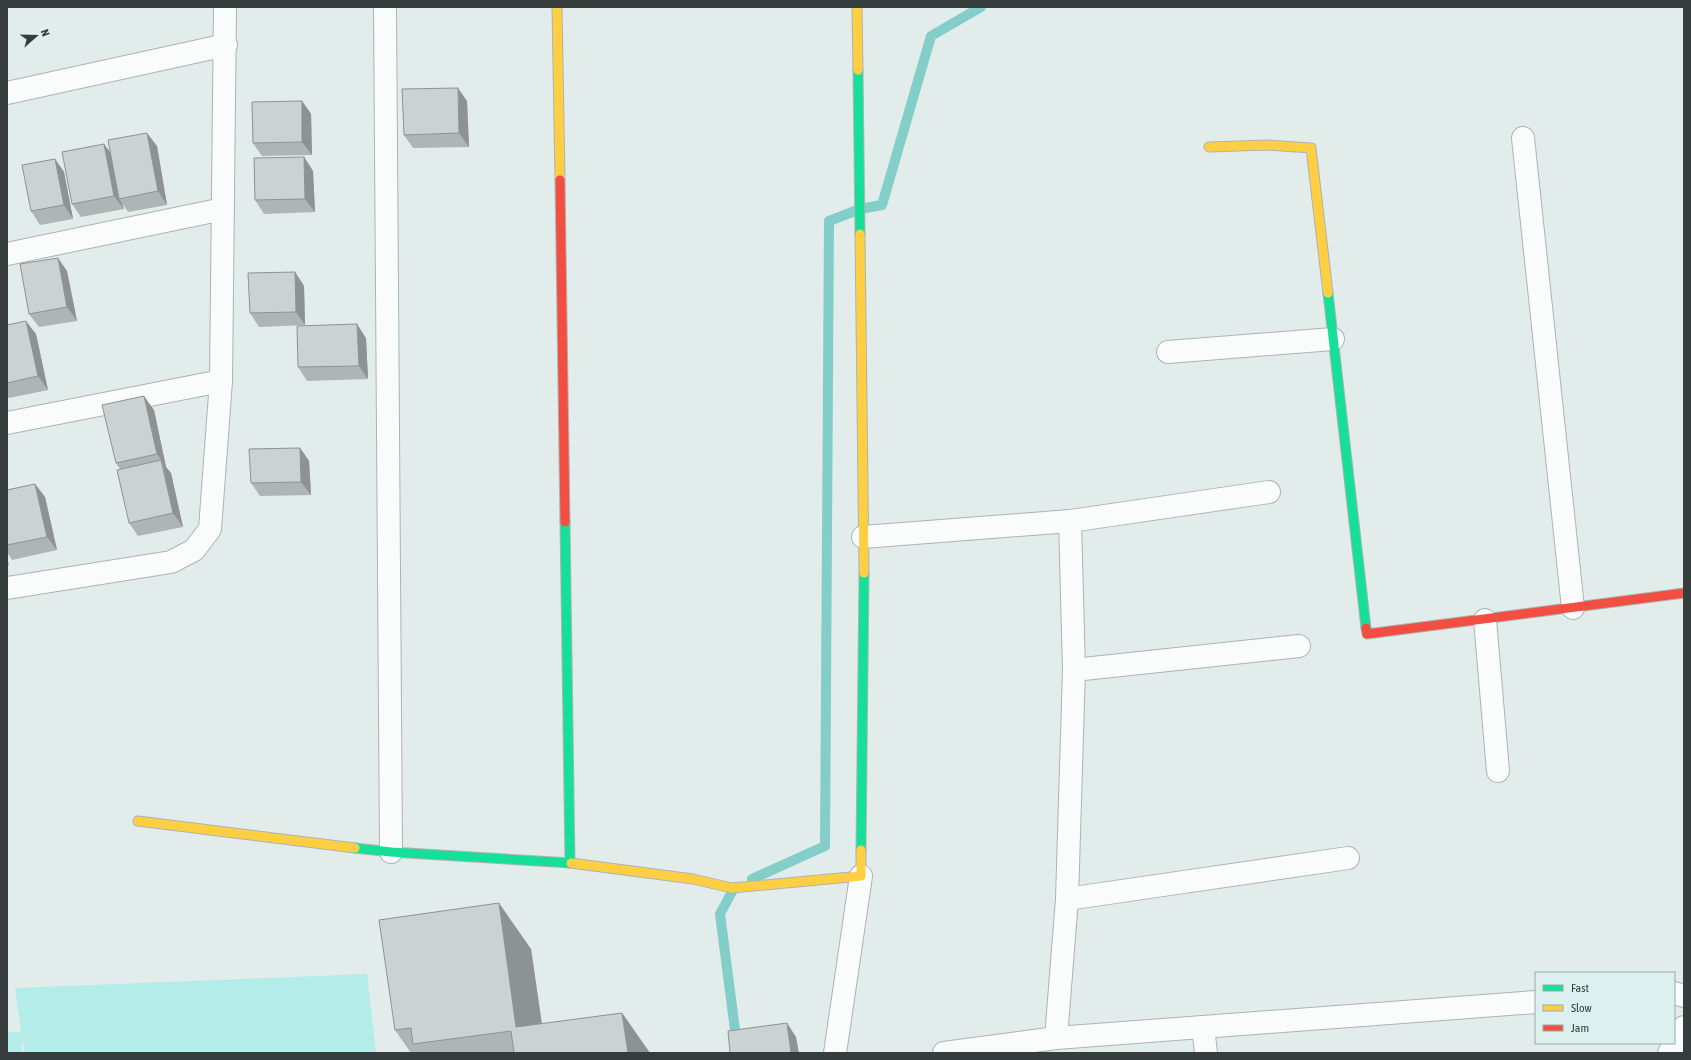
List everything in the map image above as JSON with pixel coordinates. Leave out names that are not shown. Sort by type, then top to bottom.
[{"type":"street","points":[[7,588],[171,562],[194,550],[210,529],[221,381],[226,45],[225,7]]},
{"type":"street","points":[[385,7],[391,852]]},
{"type":"street","points":[[557,7],[570,863]]},
{"type":"street","points":[[835,1053],[861,876],[863,536],[857,7]]},
{"type":"street","points":[[7,93],[226,45]]},
{"type":"street","points":[[1524,138],[1573,608]]},
{"type":"street","points":[[1209,147],[1267,145],[1311,148],[1367,634],[1486,620],[1684,593]]},
{"type":"street","points":[[7,254],[223,209]]},
{"type":"street","points":[[1168,352],[1333,339]]},
{"type":"street","points":[[7,422],[221,381]]},
{"type":"street","points":[[863,536],[1070,521],[1270,492]]},
{"type":"street","points":[[1056,1038],[1068,899],[1074,670],[1070,521]]},
{"type":"street","points":[[1486,620],[1498,771]]},
{"type":"street","points":[[1074,670],[1299,646]]},
{"type":"street","points":[[138,821],[391,852],[570,863],[693,879],[732,888],[861,876]]},
{"type":"street","points":[[1068,899],[1348,858]]},
{"type":"street","points":[[944,1053],[1020,1047],[1056,1038],[1535,1002]]},
{"type":"street","points":[[1204,1027],[1206,1053]]},
{"type":"street","points":[[1675,1043],[1684,1027]]},
{"type":"street","points":[[1669,1053],[1674,1044]]},
{"type":"shaded area","points":[[367,974],[376,1053],[25,1053],[22,1037],[22,1053],[7,1053],[7,1032],[21,1032],[15,988]]},
{"type":"building","points":[[458,88],[459,133],[404,135],[402,89]]},
{"type":"building","points":[[302,101],[302,142],[253,143],[252,102]]},
{"type":"building","points":[[147,133],[158,191],[119,199],[108,140]]},
{"type":"building","points":[[104,144],[114,196],[72,204],[62,152]]},
{"type":"building","points":[[304,157],[305,199],[255,200],[254,158]]},
{"type":"building","points":[[55,159],[64,205],[31,211],[22,165]]},
{"type":"building","points":[[58,258],[67,307],[29,314],[20,264]]},
{"type":"building","points":[[295,272],[296,312],[250,313],[248,273]]},
{"type":"building","points":[[26,321],[38,376],[7,383],[7,325]]},
{"type":"building","points":[[357,324],[359,366],[298,367],[297,326]]},
{"type":"building","points":[[144,396],[157,454],[116,463],[102,405]]},
{"type":"building","points":[[300,448],[301,482],[251,483],[249,449]]},
{"type":"building","points":[[161,460],[173,513],[129,523],[117,470]]},
{"type":"building","points":[[35,484],[47,537],[7,545],[7,490]]},
{"type":"building","points":[[499,903],[516,1027],[622,1013],[628,1053],[514,1053],[511,1031],[413,1044],[411,1028],[395,1030],[379,920]]},
{"type":"building","points":[[787,1023],[791,1053],[730,1053],[728,1031]]},
{"type":"waterway","points":[[752,879],[825,846],[829,221],[860,209],[882,205],[931,36],[981,7]]},
{"type":"waterway","points":[[734,888],[720,914],[738,1053]]},
{"type":"traffic: fast","points":[[858,70],[860,234]]},
{"type":"traffic: fast","points":[[1328,293],[1366,628]]},
{"type":"traffic: fast","points":[[565,522],[570,863]]},
{"type":"traffic: fast","points":[[861,850],[864,573]]},
{"type":"traffic: fast","points":[[355,848],[391,852],[571,863]]},
{"type":"traffic: slow","points":[[557,7],[560,180]]},
{"type":"traffic: slow","points":[[857,7],[858,70]]},
{"type":"traffic: slow","points":[[1209,147],[1267,145],[1311,148],[1328,293]]},
{"type":"traffic: slow","points":[[860,234],[864,573]]},
{"type":"traffic: slow","points":[[138,821],[355,848]]},
{"type":"traffic: slow","points":[[571,863],[693,879],[732,888],[861,876],[861,850]]},
{"type":"traffic: jam","points":[[560,180],[565,522]]},
{"type":"traffic: jam","points":[[1366,628],[1367,634],[1684,593]]}]
